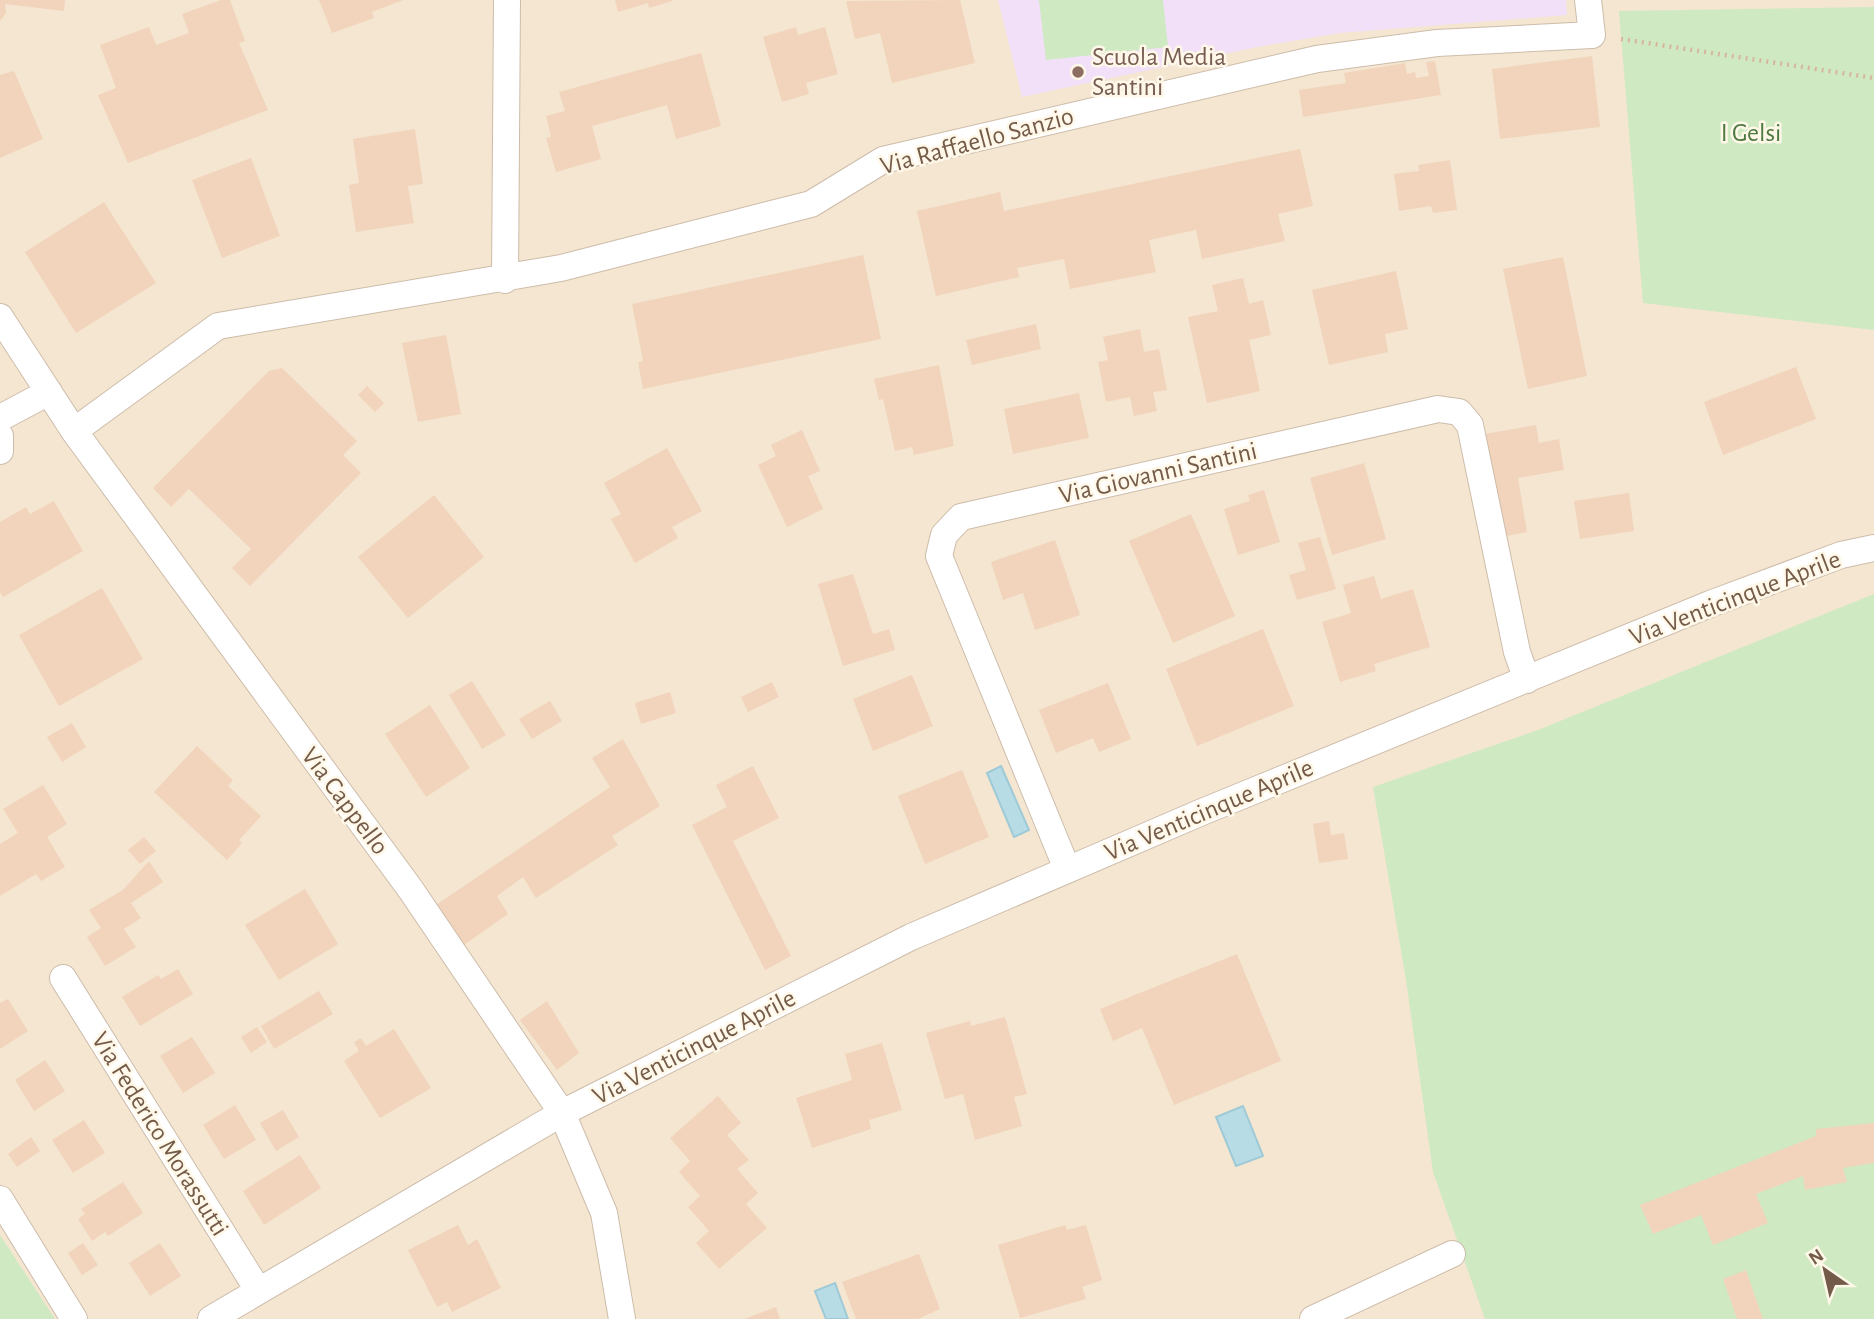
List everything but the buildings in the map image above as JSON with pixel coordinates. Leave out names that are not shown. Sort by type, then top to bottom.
[{"type":"street","points":[[505,280],[507,0]]},
{"type":"street","points":[[1588,0],[1592,35]]},
{"type":"street","name":"Via Raffaello Sanzio","points":[[74,431],[218,326],[505,280],[811,204],[883,160],[1317,59],[1437,43],[1592,35]]},
{"type":"street","name":"Via Cappello","points":[[0,317],[74,431],[411,890],[562,1113],[604,1213],[622,1319]]},
{"type":"street","points":[[0,418],[49,392]]},
{"type":"street","name":"Via Giovanni Santini","points":[[1068,869],[939,556],[944,535],[961,517],[1438,409],[1459,412],[1471,425],[1517,652],[1527,680]]},
{"type":"street","points":[[0,436],[0,451]]},
{"type":"street","name":"Via Venticinque Aprile","points":[[562,1113],[911,937],[1068,869],[1527,680],[1828,560],[1874,548]]},
{"type":"street","name":"Via Federico Morassutti","points":[[63,978],[258,1290]]},
{"type":"street","points":[[211,1319],[562,1113]]},
{"type":"street","points":[[0,1199],[74,1319]]},
{"type":"street","points":[[1313,1319],[1452,1254]]},
{"type":"path","points":[[1592,35],[1874,78]]},
{"type":"shaded area","points":[[0,0],[1874,0],[1874,1319],[0,1319]]},
{"type":"shaded area","name":"Scuola Media Santini","points":[[998,0],[1566,0],[1567,15],[1340,33],[1257,47],[1022,97]]},
{"type":"green space","points":[[1039,0],[1163,0],[1168,47],[1046,60]]},
{"type":"green space","name":"I Gelsi","points":[[1874,7],[1874,330],[1643,303],[1619,11]]},
{"type":"green space","points":[[1874,594],[1874,1319],[1485,1319],[1433,1172],[1406,980],[1373,787],[1538,730]]},
{"type":"green space","points":[[0,1235],[55,1319],[0,1319]]},
{"type":"water","points":[[1001,766],[1029,830],[1014,837],[987,773]]},
{"type":"water","points":[[1243,1106],[1263,1156],[1236,1166],[1216,1117]]},
{"type":"water","points":[[835,1283],[848,1319],[826,1319],[815,1291]]},
{"type":"place","name":"Scuola Media Santini","points":[[1078,72]]}]
